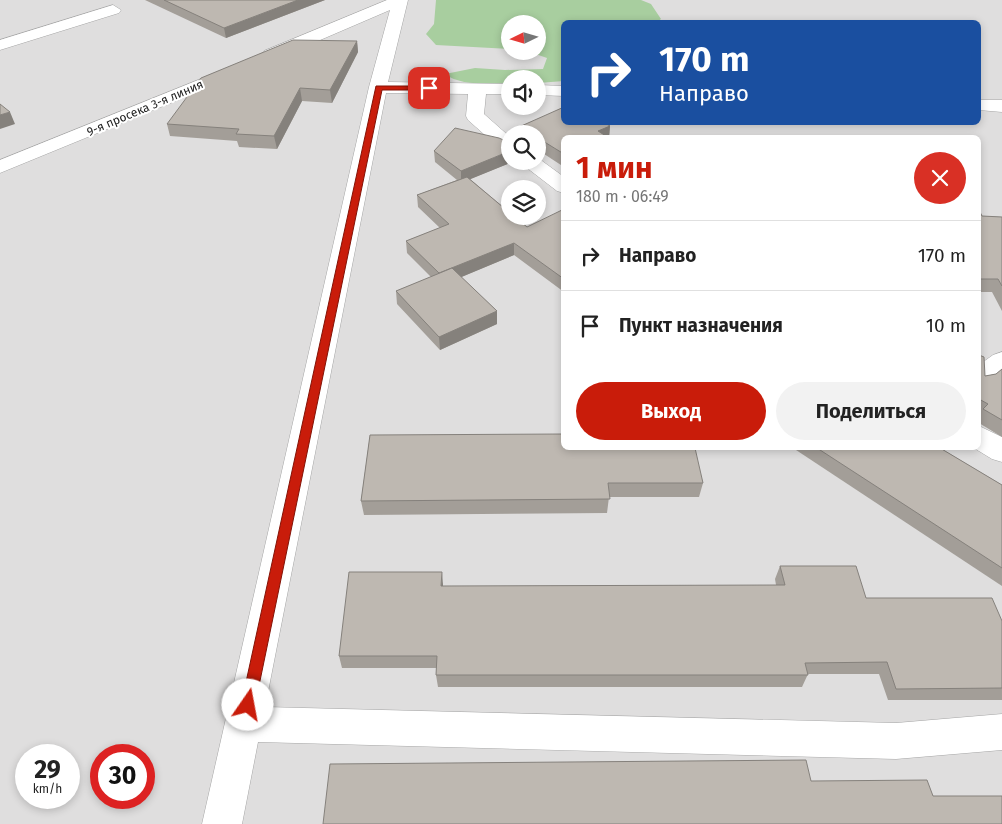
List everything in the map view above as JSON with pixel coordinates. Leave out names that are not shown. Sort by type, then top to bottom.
[{"type":"street","name":"9-я просека 3-я линия","points":[[0,167],[400,0]]},
{"type":"street","points":[[222,824],[378,87],[400,0]]},
{"type":"street","points":[[0,45],[114,10]]},
{"type":"street","points":[[378,87],[501,89]]},
{"type":"street","points":[[479,89],[475,99],[476,116],[501,139]]},
{"type":"street","points":[[546,90],[561,91]]},
{"type":"street","points":[[981,105],[1002,106]]},
{"type":"street","points":[[540,170],[561,185]]},
{"type":"street","points":[[981,377],[1002,362]]},
{"type":"street","points":[[981,438],[1002,451]]},
{"type":"street","points":[[244,724],[896,741],[1002,732]]},
{"type":"shaded area","points":[[0,0],[1002,0],[1002,824],[0,824]]},
{"type":"green space","points":[[436,0],[641,0],[651,4],[661,19],[561,20],[561,81],[546,82],[546,70],[505,70],[543,69],[547,58],[546,15],[501,15],[501,49],[436,45],[426,34],[434,24]]},
{"type":"green space","points":[[475,68],[505,70],[501,70],[501,84],[459,81],[445,74]]},
{"type":"building","points":[[164,0],[298,0],[224,28]]},
{"type":"building","points":[[293,40],[357,41],[330,90],[300,88],[274,136],[236,134],[239,129],[167,124],[201,78]]},
{"type":"building","points":[[0,104],[10,112],[0,115]]},
{"type":"building","points":[[561,108],[561,125],[610,126],[598,131],[604,135],[561,135],[561,152],[546,143],[546,125],[524,125]]},
{"type":"building","points":[[455,128],[501,139],[501,155],[461,171],[434,151]]},
{"type":"building","points":[[467,177],[501,205],[501,225],[525,225],[527,227],[531,225],[546,225],[546,218],[561,210],[561,277],[514,243],[439,273],[406,241],[449,224],[417,195]]},
{"type":"building","points":[[981,214],[982,216],[1002,217],[1002,286],[998,279],[981,279]]},
{"type":"building","points":[[452,268],[497,311],[439,337],[396,291]]},
{"type":"building","points":[[981,356],[984,357],[985,376],[996,374],[1002,369],[1002,420],[983,409],[988,404],[981,400]]},
{"type":"building","points":[[561,434],[561,450],[695,450],[703,483],[608,483],[610,499],[361,501],[370,435]]},
{"type":"building","points":[[820,450],[943,450],[1002,485],[1002,568]]},
{"type":"building","points":[[780,566],[856,566],[866,598],[992,598],[1002,621],[1002,688],[896,689],[887,662],[805,663],[808,675],[436,675],[437,656],[339,656],[349,572],[442,572],[441,586],[785,585]]},
{"type":"building","points":[[806,760],[811,781],[927,780],[933,796],[1002,796],[1002,824],[323,824],[330,764]]},
{"type":"route","points":[[248,705],[378,87],[429,88]]}]
